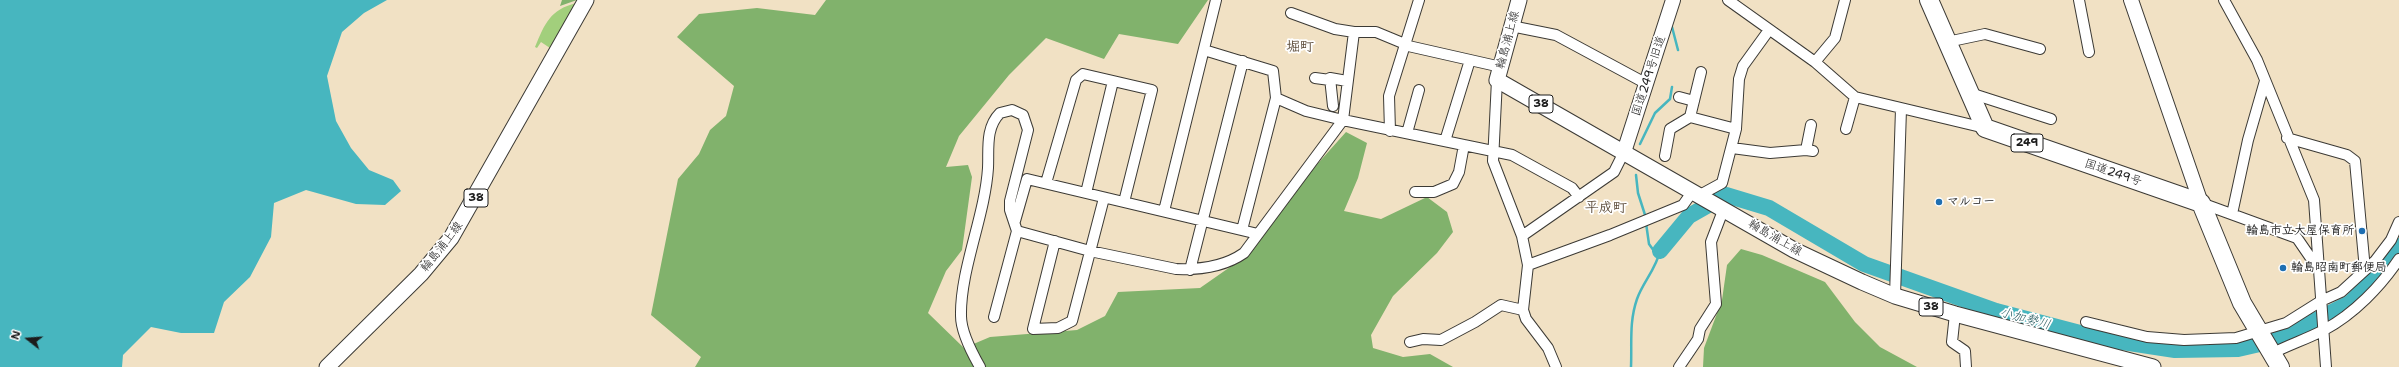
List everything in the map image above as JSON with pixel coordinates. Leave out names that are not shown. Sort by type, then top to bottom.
[{"type":"highway","points":[[1929,0],[1985,128]]},
{"type":"highway","name":"国道249号","points":[[1985,128],[2201,203]]},
{"type":"highway","points":[[2201,203],[2228,273],[2274,360]]},
{"type":"main road","name":"輪島浦上線","points":[[327,367],[421,274],[451,238],[586,0]]},
{"type":"main road","name":"輪島浦上線","points":[[1519,0],[1499,74],[1624,152],[1724,208],[1794,250],[1956,314],[2153,367]]},
{"type":"street","points":[[1164,211],[1216,0]]},
{"type":"street","points":[[1390,130],[1389,96],[1419,0]]},
{"type":"street","name":"国道249号旧道","points":[[1624,152],[1673,0]]},
{"type":"street","points":[[1728,0],[1814,62],[1855,97],[1985,128]]},
{"type":"street","points":[[1814,62],[1835,38],[1845,0]]},
{"type":"street","points":[[2079,0],[2089,52]]},
{"type":"street","points":[[2131,0],[2201,203],[2297,238],[2319,270]]},
{"type":"street","points":[[2224,0],[2257,60],[2287,138],[2314,200],[2326,367]]},
{"type":"street","points":[[1291,12],[1329,27],[1354,32],[1376,32],[1404,44],[1470,60],[1499,74],[1492,161],[1506,200],[1522,236],[1528,265],[1523,310],[1526,319],[1548,348],[1556,367]]},
{"type":"street","points":[[1511,26],[1556,35],[1646,84]]},
{"type":"street","points":[[1528,265],[1648,220],[1683,205],[1699,194],[1722,183],[1736,129],[1738,85],[1743,66],[1770,30]]},
{"type":"street","points":[[980,367],[973,355],[960,317],[965,281],[978,229],[988,170],[991,128],[1000,113],[1012,110],[1023,115],[1028,130],[1010,201],[1010,210],[1016,226],[1055,241],[1090,251],[1176,269],[1190,270],[1230,263],[1244,253],[1343,120],[1354,32]]},
{"type":"street","points":[[1948,42],[1985,34],[2040,49]]},
{"type":"street","points":[[1204,50],[1273,71],[1276,98],[1242,230]]},
{"type":"street","points":[[1445,140],[1470,60]]},
{"type":"street","points":[[1190,270],[1243,61]]},
{"type":"street","points":[[1690,117],[1701,72]]},
{"type":"street","points":[[1046,183],[1076,80],[1083,74],[1152,90],[1124,202]]},
{"type":"street","points":[[1315,78],[1330,80],[1330,78],[1347,81]]},
{"type":"street","points":[[1330,80],[1334,106]]},
{"type":"street","points":[[1086,193],[1113,81]]},
{"type":"street","points":[[2232,214],[2248,140],[2265,81]]},
{"type":"street","points":[[1407,133],[1419,90]]},
{"type":"street","points":[[1970,93],[2051,119]]},
{"type":"street","points":[[1679,97],[1694,100]]},
{"type":"street","points":[[1846,129],[1855,97]]},
{"type":"street","points":[[1276,98],[1306,111],[1343,120],[1512,155],[1572,188],[1579,197]]},
{"type":"street","points":[[1894,290],[1901,109]]},
{"type":"street","points":[[1665,156],[1670,129],[1690,117],[1736,129]]},
{"type":"street","points":[[1732,148],[1770,153],[1810,150],[1811,126]]},
{"type":"street","points":[[2287,138],[2347,155],[2355,161],[2365,270]]},
{"type":"street","points":[[1416,192],[1434,192],[1453,184],[1458,172],[1464,145]]},
{"type":"street","points":[[1522,236],[1614,172],[1624,152]]},
{"type":"street","points":[[994,317],[1027,178],[1104,198],[1258,234]]},
{"type":"street","points":[[1055,241],[1033,329],[1058,328],[1072,321],[1104,198]]},
{"type":"street","points":[[1679,367],[1698,339],[1700,329],[1716,304],[1711,242],[1724,208]]},
{"type":"street","points":[[2086,322],[2147,337],[2184,340],[2236,338],[2258,332],[2286,323],[2321,306],[2341,292],[2365,270],[2391,240],[2399,222]]},
{"type":"street","points":[[2274,360],[2323,328],[2343,319],[2389,273],[2399,259]]},
{"type":"street","points":[[1410,342],[1423,339],[1441,340],[1475,322],[1501,305],[1523,310]]},
{"type":"street","points":[[1956,314],[1952,342],[1965,351],[1966,367]]},
{"type":"green space","points":[[562,0],[577,0],[560,6]]},
{"type":"green space","points":[[826,0],[1208,0],[1178,44],[1119,34],[1104,59],[1046,38],[1009,75],[959,136],[946,167],[968,165],[972,177],[962,250],[946,271],[928,313],[964,348],[990,337],[1077,330],[1105,316],[1118,292],[1200,288],[1243,258],[1295,189],[1346,132],[1367,143],[1358,178],[1344,211],[1381,219],[1427,197],[1447,212],[1453,232],[1437,253],[1393,296],[1371,335],[1373,348],[1403,357],[1430,354],[1453,367],[695,367],[701,357],[651,315],[678,179],[699,154],[710,130],[726,116],[734,86],[677,37],[699,14],[757,8],[815,15]]},
{"type":"green space","points":[[576,3],[550,48],[541,42],[537,48],[535,47],[546,24],[554,14],[560,9]]},
{"type":"green space","points":[[1741,249],[1762,255],[1825,282],[1855,322],[1880,347],[1917,367],[1703,367],[1704,348],[1722,300],[1727,265]]},
{"type":"water","points":[[0,0],[387,0],[364,13],[342,32],[327,76],[336,121],[351,148],[369,170],[393,180],[401,191],[385,205],[356,204],[306,190],[274,203],[271,237],[250,277],[224,302],[214,333],[181,333],[151,327],[123,355],[122,367],[0,367]]},
{"type":"waterway","points":[[1672,27],[1678,50]]},
{"type":"waterway","points":[[1640,144],[1655,113],[1670,99],[1672,87]]},
{"type":"waterway","points":[[1636,175],[1638,193],[1646,218]]},
{"type":"waterway","name":"小加勢川","points":[[1660,251],[1689,216],[1726,195],[1769,208],[1864,264],[1996,311],[2103,339],[2175,350],[2238,349],[2277,340],[2350,303],[2387,265],[2399,246]]},
{"type":"waterway","points":[[1631,367],[1631,333],[1634,308],[1637,299],[1656,264],[1660,251],[1654,251],[1649,244],[1646,223]]},
{"type":"place","name":"マルコー","points":[[1939,202]]},
{"type":"place","name":"輪島市立大屋保育所","points":[[2362,231]]},
{"type":"place","name":"輪島昭南町郵便局","points":[[2283,268]]},
{"type":"district","name":"堀町","points":[[1300,47]]},
{"type":"district","name":"平成町","points":[[1606,208]]}]
